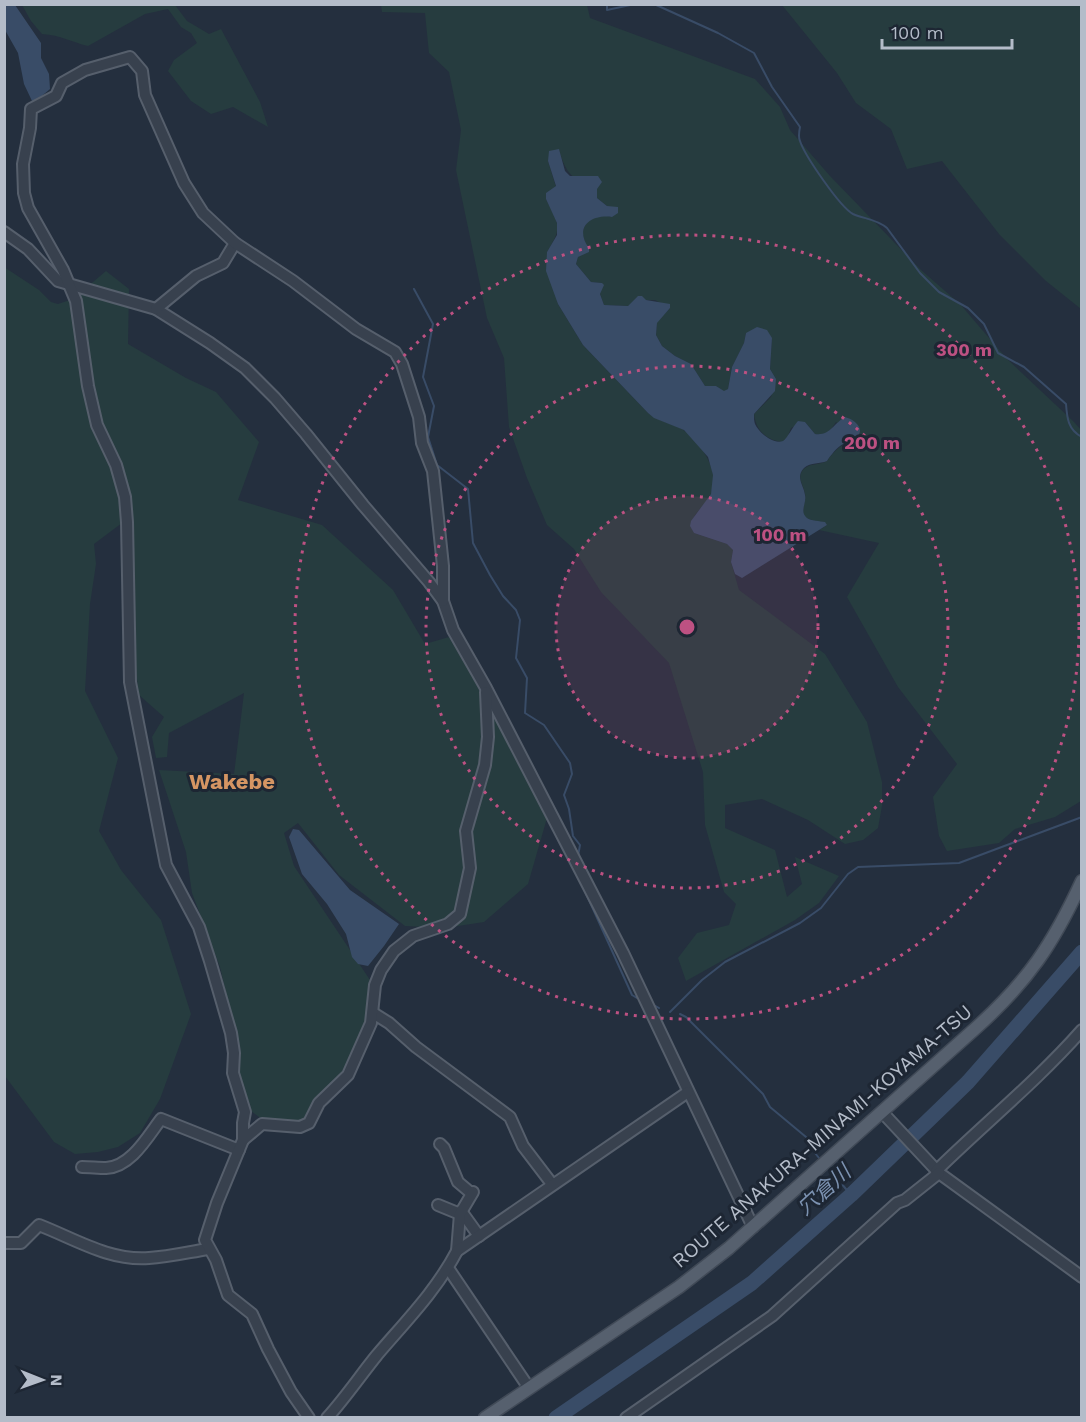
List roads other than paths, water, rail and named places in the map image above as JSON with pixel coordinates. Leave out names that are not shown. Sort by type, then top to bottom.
[{"type":"main road","name":"ROUTE ANAKURA-MINAMI-KOYAMA-TSU","points":[[485,1418],[679,1287],[753,1227],[884,1114],[1017,988],[1050,943],[1082,881]]},
{"type":"street","points":[[309,1418],[291,1392],[252,1314],[228,1296],[216,1260],[205,1240],[241,1145],[245,1112],[233,1073],[234,1053],[231,1033],[199,927],[166,865],[130,682],[125,497],[116,465],[97,425],[88,386],[79,315],[70,285],[28,208],[24,194],[23,164],[32,109],[56,96],[62,84],[85,70],[130,57],[142,71],[146,95],[184,183],[203,213],[235,243],[293,281],[356,329],[395,352],[402,364],[419,417],[422,442],[433,471],[443,601],[453,630],[486,688],[623,953],[753,1227]]},
{"type":"street","points":[[4,232],[28,249],[58,281],[156,309],[245,368],[275,398],[443,601]]},
{"type":"street","points":[[156,309],[196,276],[223,263],[235,243]]},
{"type":"street","points":[[241,1145],[262,1124],[300,1127],[307,1124],[319,1103],[348,1075],[368,1032],[373,1013],[375,985],[381,970],[394,951],[413,936],[448,924],[459,914],[470,868],[466,831],[485,765],[488,737],[486,688]]},
{"type":"street","points":[[373,1013],[510,1117],[523,1146],[552,1184]]},
{"type":"street","points":[[626,1418],[772,1316],[897,1203],[905,1200],[937,1171],[1045,1070],[1082,1030]]},
{"type":"street","points":[[457,1251],[688,1092]]},
{"type":"street","points":[[884,1114],[937,1171],[1082,1277]]},
{"type":"street","points":[[82,1167],[106,1168],[126,1160],[161,1119],[241,1145]]},
{"type":"street","points":[[327,1418],[378,1355],[424,1304],[457,1251],[460,1213],[472,1192],[460,1185],[444,1148],[440,1144]]},
{"type":"street","points":[[438,1204],[460,1213],[479,1236]]},
{"type":"street","points":[[4,1242],[21,1243],[39,1225],[120,1257],[148,1258],[208,1249]]},
{"type":"street","points":[[448,1268],[529,1388]]},
{"type":"water","points":[[4,5],[15,5],[41,43],[41,58],[49,74],[50,89],[37,100],[32,101],[24,84],[18,53],[5,30]]},
{"type":"water","points":[[559,149],[565,171],[570,176],[598,176],[602,182],[597,189],[597,198],[607,206],[618,207],[618,213],[612,217],[597,218],[587,224],[583,234],[589,252],[578,257],[576,264],[591,282],[604,285],[600,294],[604,305],[628,306],[638,296],[646,300],[670,304],[670,308],[657,323],[656,335],[662,346],[691,364],[705,386],[716,386],[724,391],[728,389],[732,367],[744,343],[746,333],[757,327],[767,330],[772,338],[770,369],[776,379],[775,391],[754,414],[754,418],[757,427],[771,440],[783,441],[798,421],[805,422],[815,434],[828,431],[845,417],[859,426],[860,433],[857,437],[840,446],[827,461],[807,466],[801,471],[801,482],[805,495],[803,510],[805,516],[811,520],[825,522],[827,525],[742,578],[735,574],[731,562],[733,550],[727,544],[694,533],[690,526],[691,521],[711,494],[713,475],[708,457],[684,430],[654,418],[648,413],[583,345],[558,304],[546,271],[547,252],[557,235],[557,223],[546,199],[546,193],[556,186],[548,161],[549,151]]},
{"type":"water","points":[[293,829],[299,830],[350,890],[399,924],[368,966],[358,964],[352,957],[346,934],[327,904],[302,874],[289,837]]},
{"type":"waterway","points":[[607,4],[607,10],[635,4]]},
{"type":"waterway","points":[[654,4],[718,33],[754,53],[772,87],[800,127],[799,139],[803,148],[840,202],[853,214],[875,221],[887,228],[920,273],[939,292],[968,308],[984,324],[998,353],[1024,367],[1066,404],[1071,427],[1082,437]]},
{"type":"waterway","points":[[414,289],[433,324],[423,377],[434,406],[428,437],[437,465],[468,489],[473,543],[490,575],[503,596],[516,610],[520,620],[516,658],[527,678],[525,713],[544,725],[570,763],[572,774],[564,795],[569,809],[573,836],[580,845],[578,856]]},
{"type":"waterway","points":[[670,1012],[702,980],[725,962],[800,923],[821,908],[848,874],[858,867],[959,863],[1082,817]]},
{"type":"waterway","points":[[574,867],[632,995],[637,998]]},
{"type":"waterway","name":"穴倉川","points":[[556,1418],[752,1283],[851,1195],[968,1082],[1082,952]]},
{"type":"waterway","points":[[652,1004],[659,1008]]},
{"type":"waterway","points":[[680,1014],[686,1017],[763,1094],[770,1107],[812,1142],[819,1158]]},
{"type":"waterway","points":[[830,1170],[851,1195]]},
{"type":"district","name":"Wakebe","points":[[232,781]]}]
